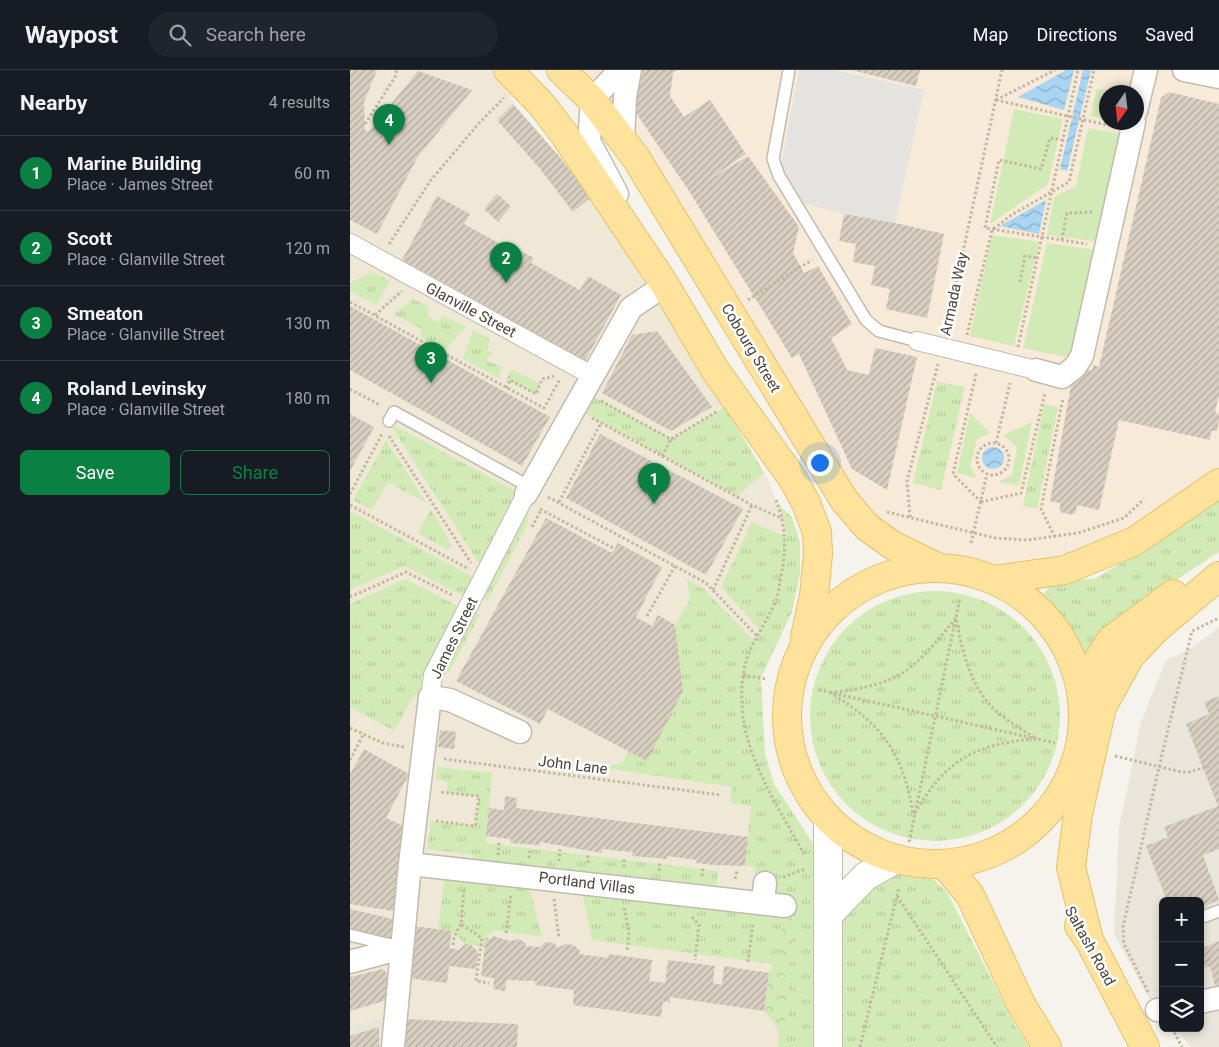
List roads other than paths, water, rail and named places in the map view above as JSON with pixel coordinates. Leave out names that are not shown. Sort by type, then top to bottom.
[{"type":"main road","points":[[508,70],[542,105],[564,134],[665,285],[715,370],[793,479],[817,532],[818,554],[814,596],[803,646],[793,671],[787,697],[787,732],[790,750],[798,775],[811,798],[828,819],[848,836],[871,850],[902,850],[918,863],[944,864],[971,860],[996,852],[1019,838],[1040,822],[1057,801],[1070,778],[1079,753],[1082,736],[1083,701],[1078,675],[1069,651],[1055,629],[1038,609],[1018,592],[995,580],[976,573],[937,567],[910,569],[892,574],[859,588],[837,604],[818,623],[803,646]]},
{"type":"main road","name":"Cobourg Street","points":[[561,70],[592,100],[640,164],[728,312],[844,500],[867,527],[892,545],[937,567]]},
{"type":"main road","points":[[995,580],[1065,570],[1135,541],[1219,483]]},
{"type":"main road","points":[[1083,701],[1093,668],[1111,640],[1182,588],[1219,571]]},
{"type":"main road","points":[[1089,940],[1071,867],[1078,814],[1102,707],[1130,656],[1157,628],[1219,576]]},
{"type":"main road","name":"Saltash Road","points":[[1070,778],[1059,850],[1060,882],[1067,910],[1089,940],[1144,1047]]},
{"type":"main road","points":[[944,864],[970,894],[1021,1004],[1047,1047]]},
{"type":"street","points":[[620,70],[592,100],[589,141],[665,285]]},
{"type":"street","points":[[623,140],[625,97],[630,70]]},
{"type":"street","points":[[1142,85],[1146,70]]},
{"type":"street","points":[[1184,70],[1219,77]]},
{"type":"street","points":[[917,341],[1062,377],[1076,366],[1082,356],[1132,130]]},
{"type":"street","name":"Glanville Street","points":[[350,243],[415,280],[584,392]]},
{"type":"street","name":"James Street","points":[[393,1047],[410,864],[433,675],[470,604],[481,576],[527,491],[632,308],[665,285]]},
{"type":"street","points":[[430,697],[450,700],[520,732]]},
{"type":"street","points":[[828,819],[828,1047]]},
{"type":"street","points":[[828,915],[866,876],[902,850]]},
{"type":"street","name":"Portland Villas","points":[[410,864],[676,894],[761,896],[785,906]]},
{"type":"street","points":[[350,962],[402,948]]},
{"type":"street","points":[[1204,1001],[1219,998]]},
{"type":"street","points":[[1131,1022],[1161,1041]]},
{"type":"lane","points":[[789,70],[773,159],[778,176],[866,320],[879,331],[917,341]]},
{"type":"lane","points":[[391,416],[527,491]]},
{"type":"lane","points":[[1204,917],[1219,911]]},
{"type":"lane","points":[[350,935],[402,948]]},
{"type":"water","points":[[1066,70],[1074,70],[1064,110],[1018,97]]},
{"type":"water","points":[[1083,70],[1091,70],[1067,171],[1060,169]]},
{"type":"water","points":[[1046,200],[1039,234],[1000,226]]},
{"type":"water","points":[[993,447],[1001,450],[1004,458],[1001,466],[993,469],[985,466],[982,458],[985,450]]},
{"type":"place","name":"Roland Levinsky","points":[[389,145]]},
{"type":"place","name":"Scott","points":[[506,283]]},
{"type":"place","name":"Smeaton","points":[[431,383]]},
{"type":"place","name":"Marine Building","points":[[654,504]]}]
